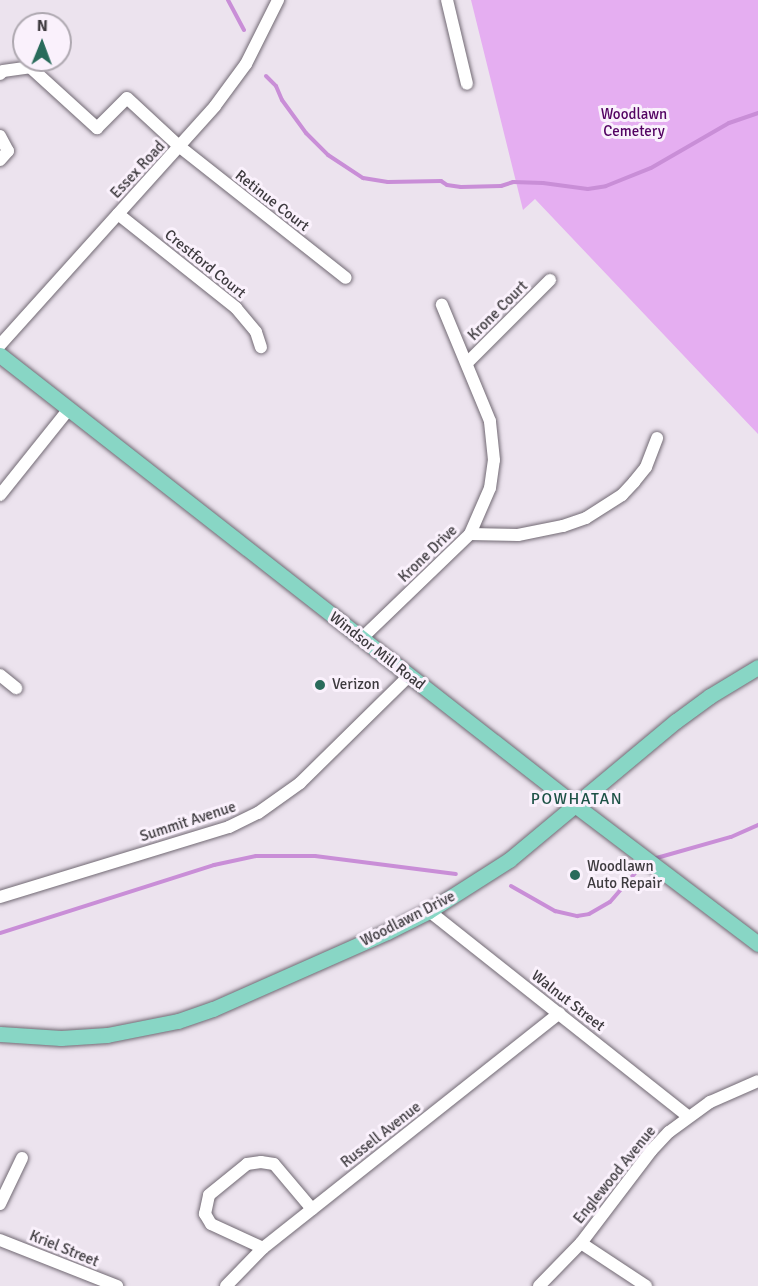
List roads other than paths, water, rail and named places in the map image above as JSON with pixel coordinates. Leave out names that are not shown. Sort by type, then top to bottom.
[{"type":"main road","name":"Windsor Mill Road","points":[[0,355],[361,639],[758,944]]},
{"type":"main road","name":"Woodlawn Drive","points":[[0,1034],[61,1038],[106,1035],[178,1021],[222,1005],[429,911],[509,860],[676,722],[710,696],[758,667]]},
{"type":"street","name":"Essex Road","points":[[0,345],[180,147],[236,80],[262,37],[278,0]]},
{"type":"street","points":[[447,0],[467,84]]},
{"type":"street","name":"Retinue Court","points":[[0,74],[3,71],[30,67],[97,128],[127,98],[180,147],[346,278]]},
{"type":"street","points":[[0,136],[4,155]]},
{"type":"street","name":"Crestford Court","points":[[118,214],[237,308],[256,332],[261,347]]},
{"type":"street","name":"Krone Court","points":[[468,362],[550,280]]},
{"type":"street","name":"Krone Drive","points":[[361,639],[470,534],[490,488],[494,460],[490,421],[468,362],[442,305]]},
{"type":"street","points":[[0,495],[68,410]]},
{"type":"street","points":[[470,534],[518,535],[563,526],[586,518],[622,495],[634,482],[646,467],[657,438]]},
{"type":"street","points":[[0,675],[16,688]]},
{"type":"street","name":"Summit Avenue","points":[[0,897],[228,827],[258,813],[300,783],[409,676]]},
{"type":"street","name":"Walnut Street","points":[[429,911],[688,1116]]},
{"type":"street","name":"Russell Avenue","points":[[226,1286],[263,1248],[559,1013]]},
{"type":"street","name":"Englewood Avenue","points":[[539,1286],[581,1243],[651,1151],[688,1116],[732,1091],[758,1081]]},
{"type":"street","points":[[0,1204],[22,1158]]},
{"type":"street","points":[[263,1248],[211,1224],[205,1214],[209,1195],[247,1164],[261,1162],[274,1164],[312,1209]]},
{"type":"street","name":"Kriel Street","points":[[0,1240],[117,1286]]},
{"type":"street","points":[[581,1243],[646,1286]]},
{"type":"waterway","points":[[228,0],[244,30]]},
{"type":"waterway","points":[[266,76],[276,86],[282,100],[306,133],[328,155],[363,178],[388,182],[441,181],[447,185],[461,187],[501,186],[513,182],[588,189],[606,186],[651,168],[729,123],[758,113]]},
{"type":"waterway","points":[[653,859],[731,837],[758,825]]},
{"type":"waterway","points":[[0,933],[214,865],[256,856],[315,856],[456,874]]},
{"type":"waterway","points":[[511,886],[555,911],[577,916],[589,914],[610,902],[643,864]]},
{"type":"place","name":"Verizon","points":[[320,685]]},
{"type":"place","name":"Woodlawn Auto Repair","points":[[575,875]]},
{"type":"district","name":"POWHATAN","points":[[577,799]]},
{"type":"park label","name":"Woodlawn Cemetery","points":[[634,122]]}]
